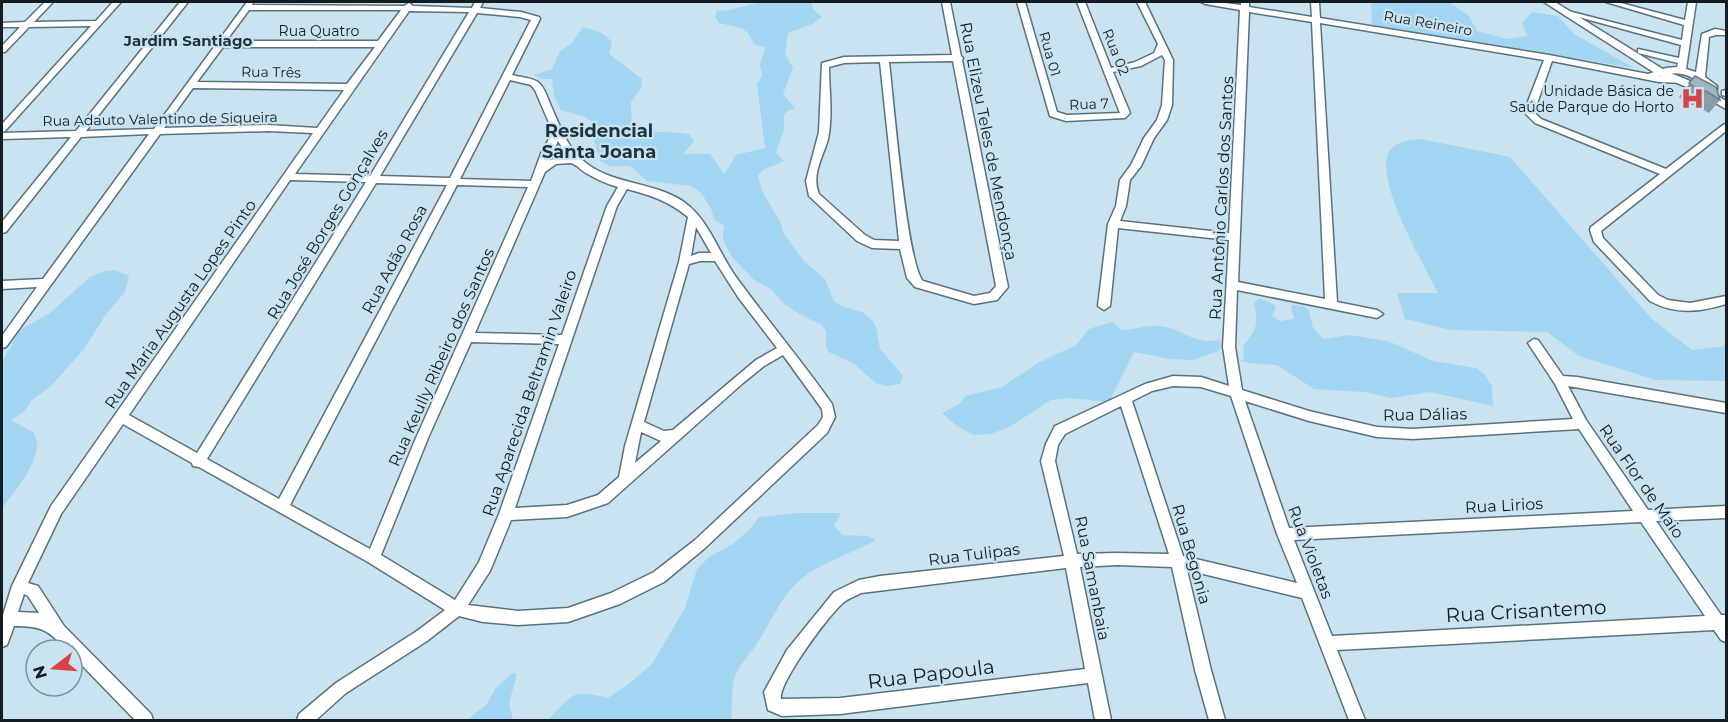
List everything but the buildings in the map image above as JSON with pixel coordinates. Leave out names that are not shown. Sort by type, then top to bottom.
[{"type":"street","points":[[2,50],[49,2]]},
{"type":"street","points":[[2,129],[117,2]]},
{"type":"street","points":[[2,229],[183,2]]},
{"type":"street","name":"Rua Elizeu Teles de Mendonça","points":[[905,245],[913,278],[919,284],[974,300],[993,297],[1002,287],[959,58],[946,2]]},
{"type":"street","name":"Rua 01","points":[[1021,2],[1053,114]]},
{"type":"street","name":"Rua 02","points":[[1081,2],[1125,113]]},
{"type":"street","points":[[1104,306],[1113,224],[1121,206],[1125,180],[1136,166],[1149,138],[1166,112],[1170,60],[1141,2]]},
{"type":"street","name":"Rua Reineiro","points":[[1205,2],[1244,5],[1645,76],[1681,71]]},
{"type":"street","points":[[1315,2],[1323,116],[1331,303]]},
{"type":"street","points":[[1549,2],[1684,43]]},
{"type":"street","points":[[1610,2],[1688,23]]},
{"type":"street","points":[[1681,71],[1690,2]]},
{"type":"street","points":[[2,344],[248,5],[476,6]]},
{"type":"street","name":"Rua Maria Augusta Lopes Pinto","points":[[2,640],[19,586],[56,510],[350,87],[410,5]]},
{"type":"street","name":"Rua Antônio Carlos dos Santos","points":[[1237,395],[1229,347],[1244,5]]},
{"type":"street","name":"Rua Adão Rosa","points":[[282,507],[454,181],[536,19],[532,15],[476,6]]},
{"type":"street","name":"Rua José Borges Gonçalves","points":[[198,462],[373,179],[476,6]]},
{"type":"street","points":[[1565,8],[1665,71],[1724,95]]},
{"type":"street","points":[[2,25],[97,23]]},
{"type":"street","points":[[1700,77],[1705,36],[1715,32],[1726,33]]},
{"type":"street","name":"Rua Quatro","points":[[221,44],[382,44]]},
{"type":"street","points":[[1108,72],[1149,61],[1158,55],[1162,44]]},
{"type":"street","points":[[1641,56],[1700,77],[1724,95]]},
{"type":"street","points":[[884,60],[905,245],[872,244],[861,238],[814,196],[810,189],[810,180],[824,134],[825,65],[844,60],[959,58]]},
{"type":"street","points":[[1550,58],[1529,112],[1532,117],[1666,173]]},
{"type":"street","points":[[1665,71],[1681,71],[1724,95]]},
{"type":"street","name":"Rua Reineiro","points":[[1645,76],[1665,71]]},
{"type":"street","points":[[121,417],[373,558],[457,609],[483,615],[518,618],[568,615],[615,599],[659,578],[700,544],[824,429],[829,417],[828,408],[717,257],[693,216],[670,198],[595,174],[575,160],[534,83],[508,77]]},
{"type":"street","name":"Rua Três","points":[[190,85],[350,87]]},
{"type":"street","name":"Rua 7","points":[[1053,114],[1066,118],[1122,116],[1125,113]]},
{"type":"street","points":[[1726,127],[1595,230],[1595,234],[1654,298],[1662,303],[1690,310],[1726,300]]},
{"type":"street","name":"Rua Adauto Valentino de Siqueira","points":[[2,136],[268,128],[320,131]]},
{"type":"street","name":"Rua Keully Ribeiro dos Santos","points":[[373,558],[422,438],[535,184],[547,151],[558,131]]},
{"type":"street","points":[[541,170],[552,162],[563,159],[575,160]]},
{"type":"street","points":[[289,177],[535,184]]},
{"type":"street","name":"Rua Aparecida Beltramin Valeiro","points":[[457,609],[484,566],[506,514],[612,206],[624,185]]},
{"type":"street","points":[[625,481],[637,425],[684,262],[693,216]]},
{"type":"street","points":[[1113,224],[1234,237]]},
{"type":"street","points":[[684,262],[699,257],[717,257]]},
{"type":"street","points":[[2,285],[47,283]]},
{"type":"street","points":[[1232,285],[1377,314]]},
{"type":"street","points":[[467,337],[565,340]]},
{"type":"street","name":"Rua Flor de Maio","points":[[1534,343],[1559,381],[1582,424],[1724,626]]},
{"type":"street","points":[[506,514],[567,512],[603,499],[739,380],[784,349]]},
{"type":"street","name":"Rua Dálias","points":[[1052,444],[1060,430],[1149,387],[1173,381],[1201,382],[1308,416],[1377,432],[1413,434],[1582,424]]},
{"type":"street","points":[[1559,381],[1577,381],[1726,408]]},
{"type":"street","name":"Rua Violetas","points":[[1237,395],[1284,534],[1357,720]]},
{"type":"street","name":"Rua Begonia","points":[[1125,399],[1178,561],[1217,720]]},
{"type":"street","points":[[637,425],[663,436],[677,435]]},
{"type":"street","name":"Rua Samanbaia","points":[[1052,444],[1048,461],[1072,561],[1102,720]]},
{"type":"street","name":"Rua Lirios","points":[[1284,534],[1726,512]]},
{"type":"street","name":"Rua Tulipas","points":[[774,704],[772,692],[792,655],[839,597],[859,587],[1072,561],[1178,561],[1306,592]]},
{"type":"street","points":[[19,586],[33,591],[59,631],[145,720]]},
{"type":"street","points":[[305,720],[341,687],[422,636],[457,609]]},
{"type":"street","points":[[10,619],[37,619],[59,631]]},
{"type":"street","name":"Rua Crisantemo","points":[[1328,643],[1724,626]]},
{"type":"street","name":"Rua Papoula","points":[[774,704],[782,708],[840,706],[1094,675]]},
{"type":"shaded area","points":[[760,2],[811,2],[814,10],[822,17],[812,24],[788,33],[785,54],[793,68],[783,94],[795,108],[787,111],[784,116],[784,130],[776,153],[784,161],[763,170],[758,176],[763,193],[780,221],[784,234],[804,261],[825,279],[834,301],[841,306],[862,312],[872,320],[876,327],[880,349],[903,376],[900,384],[887,386],[876,383],[854,364],[829,352],[826,348],[826,331],[822,325],[784,304],[771,289],[755,281],[732,257],[723,240],[724,226],[714,219],[711,208],[701,193],[691,186],[647,181],[630,166],[609,166],[600,161],[592,133],[592,122],[585,117],[561,110],[554,96],[552,79],[542,79],[534,75],[552,69],[560,51],[571,44],[582,28],[606,36],[612,42],[609,54],[642,79],[641,88],[631,102],[632,130],[689,134],[694,141],[683,154],[710,154],[725,173],[736,155],[765,148],[757,84],[762,76],[760,64],[766,47],[755,45],[748,33],[741,28],[719,23],[715,17],[717,11]]},
{"type":"shaded area","points":[[1371,2],[1449,2],[1469,16],[1477,31],[1507,39],[1528,36],[1522,23],[1532,12],[1558,16],[1574,34],[1634,68],[1372,25]]},
{"type":"shaded area","points":[[1421,139],[1510,157],[1652,319],[1692,350],[1726,346],[1726,381],[1656,380],[1579,356],[1547,332],[1450,330],[1405,319],[1397,293],[1438,293],[1412,243],[1393,199],[1386,162],[1390,150],[1396,145]]},
{"type":"shaded area","points":[[115,270],[129,276],[125,292],[106,314],[84,349],[51,386],[32,400],[25,411],[11,420],[33,432],[37,441],[36,451],[28,472],[2,508],[2,362],[20,330],[50,313],[90,277]]},
{"type":"shaded area","points":[[1260,299],[1273,304],[1276,308],[1272,316],[1280,321],[1294,319],[1291,308],[1293,305],[1304,306],[1309,311],[1313,328],[1323,339],[1349,335],[1388,341],[1433,361],[1476,368],[1485,375],[1492,386],[1493,406],[1430,392],[1391,398],[1365,392],[1314,389],[1277,365],[1239,360],[1244,359],[1243,346],[1256,326],[1254,302]]},
{"type":"shaded area","points":[[1112,322],[1122,330],[1155,326],[1168,327],[1202,340],[1219,340],[1222,346],[1219,351],[1192,360],[1170,359],[1134,352],[1109,402],[1070,398],[1051,400],[1011,426],[991,434],[974,435],[958,427],[942,413],[961,403],[965,396],[1002,387],[1038,363],[1076,345],[1089,329]]},
{"type":"shaded area","points":[[799,513],[841,513],[834,526],[843,535],[867,536],[876,540],[814,570],[794,586],[780,604],[737,673],[733,684],[731,720],[548,720],[568,699],[574,696],[586,694],[608,698],[630,683],[652,664],[685,608],[697,569],[709,557],[733,544],[752,527],[759,517]]},
{"type":"shaded area","points":[[512,673],[517,674],[509,703],[513,720],[467,720],[487,704],[495,689]]},
{"type":"place","name":"Unidade Básica de Saúde Parque do Horto","points":[[1692,99]]},
{"type":"district","name":"Jardim Santiago","points":[[188,41]]},
{"type":"district","name":"Residencial Santa Joana","points":[[599,141]]}]
